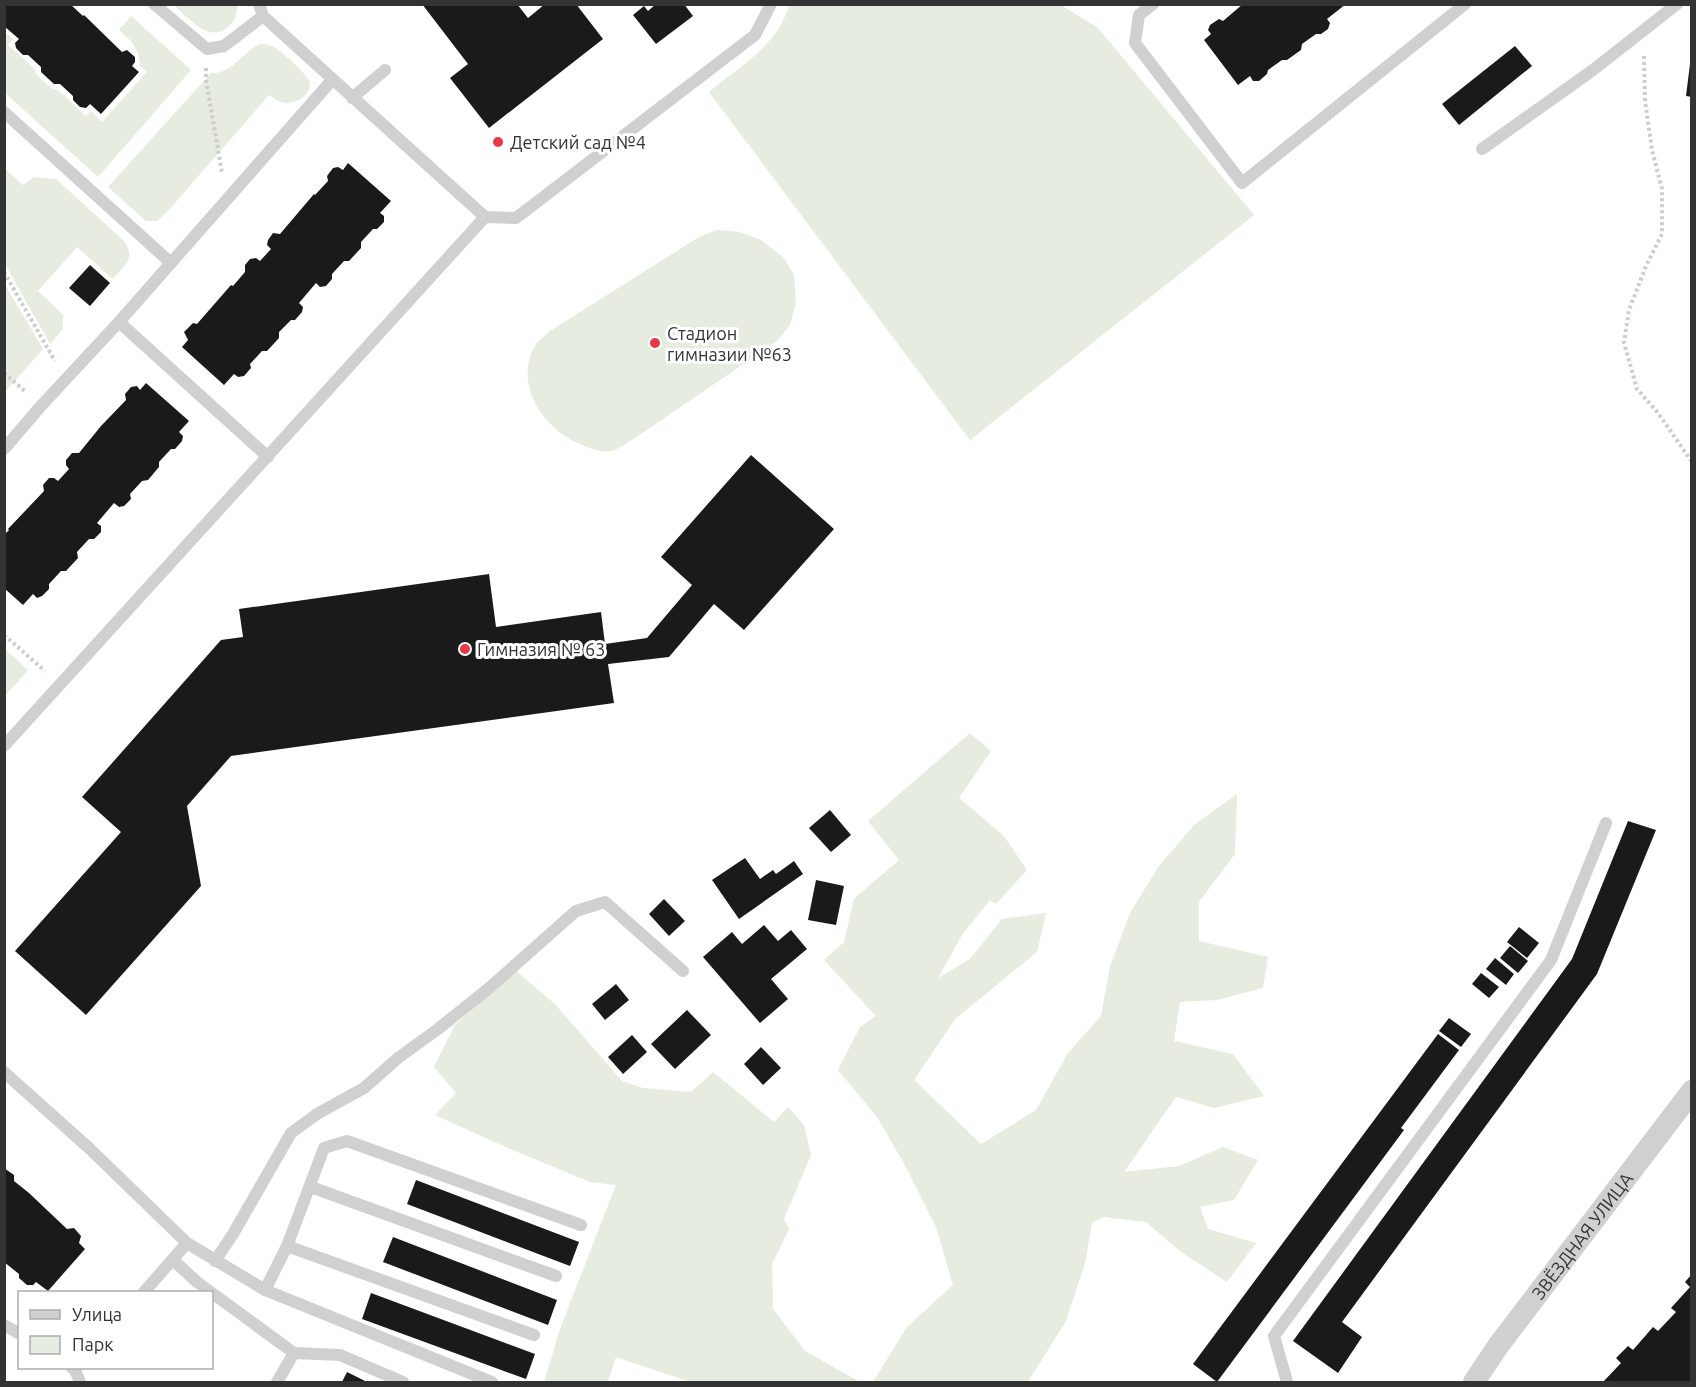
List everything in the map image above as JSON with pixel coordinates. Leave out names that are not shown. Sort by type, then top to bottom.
[{"type":"street","name":"ЗВЁЗДНАЯ УЛИЦА","points":[[1474,1383],[1498,1346],[1692,1091]]},
{"type":"lane","points":[[154,4],[207,49],[224,46],[261,10],[332,80],[485,217],[516,218],[755,35],[771,4]]},
{"type":"lane","points":[[1153,4],[1139,15],[1135,44],[1242,183],[1466,4]]},
{"type":"lane","points":[[1482,149],[1593,70],[1677,4]]},
{"type":"lane","points":[[352,98],[385,70]]},
{"type":"lane","points":[[4,449],[332,80]]},
{"type":"lane","points":[[4,112],[171,263]]},
{"type":"lane","points":[[4,746],[485,217]]},
{"type":"lane","points":[[119,322],[268,457]]},
{"type":"lane","points":[[1287,1383],[1274,1336],[1551,960],[1606,823]]},
{"type":"lane","points":[[215,1261],[291,1133],[317,1114],[364,1088],[398,1058],[488,989],[576,911],[605,902],[683,971]]},
{"type":"lane","points":[[4,1072],[90,1149],[187,1243],[215,1261],[265,1290],[492,1383]]},
{"type":"lane","points":[[265,1290],[287,1246],[324,1148],[347,1141],[581,1226]]},
{"type":"lane","points":[[311,1187],[556,1276]]},
{"type":"lane","points":[[146,1291],[187,1243]]},
{"type":"lane","points":[[287,1246],[534,1335]]},
{"type":"lane","points":[[173,1260],[209,1291]]},
{"type":"lane","points":[[213,1294],[294,1353],[340,1355],[403,1383]]},
{"type":"lane","points":[[4,1325],[18,1333]]},
{"type":"lane","points":[[277,1383],[294,1353]]},
{"type":"path","points":[[1646,29],[1645,101],[1652,150],[1662,189],[1662,234],[1629,310],[1624,343],[1637,388],[1658,412],[1692,462]]},
{"type":"path","points":[[207,49],[206,80],[226,201]]},
{"type":"path","points":[[4,272],[65,380]]},
{"type":"path","points":[[4,373],[40,407]]},
{"type":"path","points":[[4,635],[61,685]]},
{"type":"green space","points":[[237,4],[236,16],[231,24],[221,31],[214,32],[199,27],[174,5]]},
{"type":"green space","points":[[789,5],[1061,5],[1098,28],[1254,215],[970,440],[709,92],[745,64],[767,43],[777,32]]},
{"type":"green space","points":[[131,16],[191,70],[98,177],[5,93],[5,32],[13,39],[8,45],[34,68],[36,74],[52,89],[59,91],[86,116],[91,111],[102,122],[147,72],[140,66],[134,45],[119,30]]},
{"type":"green space","points":[[260,44],[274,47],[301,70],[309,80],[307,93],[290,103],[269,95],[168,211],[157,221],[146,221],[108,187],[211,73],[218,73],[231,67]]},
{"type":"green space","points":[[4,168],[23,185],[34,177],[56,179],[123,240],[129,252],[128,261],[113,279],[77,247],[38,291],[63,315],[63,329],[50,344],[5,264]]},
{"type":"green space","name":"Стадион гимназии №63","points":[[717,230],[740,232],[761,240],[783,257],[794,275],[796,303],[790,325],[777,341],[614,450],[595,450],[567,437],[555,428],[544,417],[530,391],[529,362],[537,343],[550,331],[699,237]]},
{"type":"green space","points":[[4,283],[43,349],[5,392],[4,392]]},
{"type":"green space","points":[[5,649],[28,670],[5,696]]},
{"type":"green space","points":[[970,733],[991,751],[959,798],[1004,836],[1027,870],[996,904],[990,900],[962,935],[938,978],[970,959],[1002,919],[1046,913],[1037,952],[955,1019],[914,1080],[981,1144],[1036,1110],[1068,1053],[1101,1016],[1110,966],[1131,911],[1159,866],[1194,825],[1237,794],[1235,854],[1199,902],[1199,941],[1268,957],[1263,988],[1217,1000],[1180,1002],[1174,1041],[1233,1054],[1264,1096],[1214,1108],[1176,1097],[1124,1172],[1179,1166],[1223,1147],[1258,1160],[1234,1200],[1200,1207],[1208,1229],[1256,1243],[1227,1282],[1181,1252],[1146,1222],[1104,1217],[1092,1223],[1085,1263],[1066,1321],[1028,1382],[873,1382],[907,1327],[953,1285],[936,1227],[906,1167],[877,1117],[838,1070],[860,1027],[876,1016],[824,960],[844,942],[854,899],[899,860],[868,821]]},
{"type":"green space","points":[[515,970],[555,1004],[622,1081],[643,1088],[691,1092],[713,1072],[774,1122],[788,1107],[804,1125],[811,1155],[784,1219],[789,1229],[772,1264],[773,1309],[805,1351],[860,1382],[690,1382],[616,1357],[608,1382],[544,1382],[560,1329],[616,1185],[590,1182],[435,1115],[456,1093],[434,1067],[455,1025]]},
{"type":"building","points":[[4,4],[70,4],[122,52],[127,50],[135,57],[132,66],[139,72],[101,114],[90,104],[86,108],[80,107],[73,100],[73,96],[60,84],[54,84],[41,72],[41,67],[16,48],[15,43],[19,39],[4,26]]},
{"type":"building","points":[[422,4],[517,4],[528,18],[545,4],[576,4],[603,39],[489,128],[450,78],[468,64]]},
{"type":"building","points":[[656,4],[684,4],[693,16],[656,44],[633,15],[644,6],[648,11]]},
{"type":"building","points":[[1243,4],[1346,4],[1327,19],[1330,23],[1328,29],[1302,44],[1301,50],[1268,70],[1259,81],[1253,81],[1250,76],[1238,85],[1204,40],[1211,34],[1208,30],[1210,25],[1219,19],[1223,21]]},
{"type":"building","points":[[1515,46],[1532,66],[1459,125],[1442,104]]},
{"type":"building","points":[[1690,64],[1692,64],[1692,97],[1686,96]]},
{"type":"building","points":[[348,163],[391,201],[380,213],[384,216],[384,222],[377,229],[373,229],[361,242],[361,248],[349,261],[344,261],[332,274],[332,279],[326,286],[320,287],[316,283],[299,303],[303,307],[302,312],[279,332],[279,338],[267,351],[262,351],[250,364],[251,368],[244,376],[238,377],[234,374],[224,385],[182,347],[188,340],[184,332],[193,323],[197,324],[231,285],[233,286],[245,272],[245,265],[250,259],[256,258],[260,261],[271,249],[267,245],[273,233],[280,234],[328,181],[327,176],[333,168],[338,167],[343,170]]},
{"type":"building","points":[[90,265],[110,283],[90,306],[69,288]]},
{"type":"building","points":[[146,383],[189,421],[179,432],[183,436],[182,441],[159,462],[159,467],[148,480],[142,481],[130,494],[131,499],[124,506],[119,507],[114,503],[97,523],[101,526],[101,532],[94,539],[89,539],[77,552],[78,558],[66,571],[61,571],[49,584],[49,589],[37,598],[33,594],[23,605],[4,588],[4,535],[44,491],[43,485],[49,478],[58,481],[69,469],[66,460],[72,453],[79,453],[126,400],[125,394],[131,387],[137,386],[140,390]]},
{"type":"building","points":[[751,455],[834,529],[744,630],[714,604],[669,657],[608,664],[614,703],[231,756],[187,806],[201,886],[86,1015],[15,951],[121,832],[82,797],[221,640],[243,637],[239,609],[489,574],[496,627],[601,612],[605,644],[647,638],[692,585],[661,557]]},
{"type":"building","points":[[830,810],[851,835],[831,852],[809,828]]},
{"type":"building","points":[[1628,821],[1656,830],[1597,974],[1342,1322],[1362,1337],[1338,1373],[1293,1341],[1572,959]]},
{"type":"building","points":[[745,858],[760,879],[773,870],[776,874],[794,861],[803,874],[739,919],[712,880]]},
{"type":"building","points":[[816,880],[844,886],[836,925],[808,920]]},
{"type":"building","points":[[664,899],[685,921],[669,936],[649,914]]},
{"type":"building","points":[[764,925],[778,941],[791,930],[807,949],[771,979],[788,999],[760,1023],[703,957],[732,932],[742,944]]},
{"type":"building","points":[[1519,927],[1539,943],[1527,958],[1507,942]]},
{"type":"building","points":[[1510,946],[1528,961],[1518,973],[1500,958]]},
{"type":"building","points":[[1495,958],[1514,974],[1506,985],[1486,969]]},
{"type":"building","points":[[1481,973],[1499,987],[1489,998],[1472,984]]},
{"type":"building","points":[[616,984],[629,1000],[605,1020],[592,1004]]},
{"type":"building","points":[[687,1010],[711,1035],[675,1069],[651,1044]]},
{"type":"building","points":[[1449,1018],[1471,1034],[1461,1047],[1439,1031]]},
{"type":"building","points":[[1438,1034],[1459,1050],[1401,1128],[1404,1130],[1217,1382],[1193,1364]]},
{"type":"building","points":[[632,1035],[647,1052],[623,1074],[608,1057]]},
{"type":"building","points":[[761,1047],[781,1068],[763,1085],[744,1064]]},
{"type":"building","points":[[4,1168],[14,1175],[14,1181],[67,1229],[74,1228],[81,1236],[79,1243],[85,1249],[48,1291],[36,1282],[33,1285],[27,1285],[19,1278],[19,1274],[4,1262]]},
{"type":"building","points":[[416,1180],[579,1242],[570,1266],[407,1204]]},
{"type":"building","points":[[393,1237],[557,1300],[548,1325],[383,1262]]},
{"type":"building","points":[[1692,1274],[1692,1381],[1603,1382],[1621,1363],[1616,1358],[1628,1346],[1633,1350],[1653,1327],[1658,1331],[1676,1312],[1671,1308],[1690,1287],[1685,1282]]},
{"type":"building","points":[[371,1293],[535,1354],[526,1379],[362,1319]]},
{"type":"building","points":[[347,1372],[367,1382],[342,1382]]},
{"type":"place","name":"Детский сад №4","points":[[498,142]]},
{"type":"place","name":"Стадион гимназии №63","points":[[655,343]]},
{"type":"place","name":"Гимназия № 63","points":[[465,649]]}]
